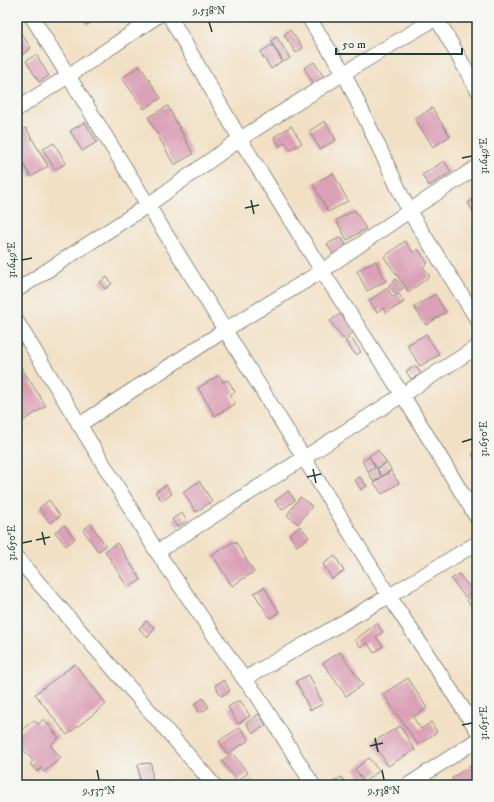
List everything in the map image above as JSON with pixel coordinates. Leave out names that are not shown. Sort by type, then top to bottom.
[{"type":"street","points":[[32,17],[389,596],[477,730]]},
{"type":"street","points":[[17,109],[156,17]]},
{"type":"street","points":[[170,17],[240,139],[322,271],[402,394],[477,518]]},
{"type":"street","points":[[308,17],[344,73],[409,211],[477,319]]},
{"type":"street","points":[[17,290],[148,205],[240,139],[344,73],[437,17],[477,89]]},
{"type":"street","points":[[79,425],[225,330],[322,271],[409,211],[477,167]]},
{"type":"street","points":[[17,322],[157,552],[244,679],[257,695],[313,785]]},
{"type":"street","points":[[157,552],[477,347]]},
{"type":"street","points":[[244,679],[389,596],[477,543]]},
{"type":"street","points":[[17,558],[214,785]]},
{"type":"street","points":[[408,785],[477,740]]},
{"type":"building","points":[[82,17],[98,17],[87,25]]},
{"type":"building","points":[[18,29],[31,48],[17,58],[17,30]]},
{"type":"building","points":[[290,30],[303,48],[296,53],[284,35]]},
{"type":"building","points":[[277,37],[290,58],[284,62],[271,41]]},
{"type":"building","points":[[272,45],[282,61],[271,69],[260,52]]},
{"type":"building","points":[[36,54],[49,76],[39,82],[26,61]]},
{"type":"building","points":[[314,62],[324,77],[314,84],[304,68]]},
{"type":"building","points":[[140,66],[161,98],[144,109],[122,78]]},
{"type":"building","points":[[168,106],[193,154],[174,165],[148,117]]},
{"type":"building","points":[[432,108],[450,136],[433,147],[415,119]]},
{"type":"building","points":[[325,121],[336,140],[320,149],[309,131]]},
{"type":"building","points":[[85,122],[97,142],[82,151],[70,131]]},
{"type":"building","points":[[291,126],[302,143],[290,150],[285,142],[279,146],[274,137]]},
{"type":"building","points":[[26,128],[48,166],[31,177],[17,153],[17,133]]},
{"type":"building","points":[[54,143],[66,163],[55,170],[43,149]]},
{"type":"building","points":[[444,161],[451,172],[429,186],[422,175]]},
{"type":"building","points":[[333,173],[348,201],[328,212],[313,184]]},
{"type":"building","points":[[477,197],[477,218],[468,203]]},
{"type":"building","points":[[355,210],[366,229],[347,240],[336,220]]},
{"type":"building","points":[[341,237],[347,247],[333,254],[327,244]]},
{"type":"building","points":[[405,241],[413,252],[418,249],[428,263],[423,267],[430,276],[409,292],[384,257]]},
{"type":"building","points":[[376,261],[386,281],[367,291],[357,271]]},
{"type":"building","points":[[107,277],[112,284],[105,289],[100,282]]},
{"type":"building","points":[[396,279],[403,288],[396,294],[388,286]]},
{"type":"building","points":[[387,288],[393,297],[399,294],[404,302],[386,313],[383,308],[377,312],[369,301]]},
{"type":"building","points":[[435,294],[446,312],[426,325],[414,307]]},
{"type":"building","points":[[343,312],[356,330],[343,339],[330,321]]},
{"type":"building","points":[[426,334],[439,355],[420,366],[407,345]]},
{"type":"building","points":[[17,336],[22,344],[17,347]]},
{"type":"building","points":[[350,337],[361,352],[356,355],[345,341]]},
{"type":"building","points":[[17,361],[46,406],[23,421],[17,412]]},
{"type":"building","points":[[416,366],[421,374],[411,379],[406,371]]},
{"type":"building","points":[[219,375],[223,382],[228,380],[235,392],[230,395],[235,404],[215,416],[198,388]]},
{"type":"building","points":[[378,450],[386,462],[377,468],[369,456]]},
{"type":"building","points":[[477,451],[477,463],[472,454]]},
{"type":"building","points":[[369,457],[375,466],[368,471],[362,461]]},
{"type":"building","points":[[387,463],[391,470],[382,476],[377,469]]},
{"type":"building","points":[[376,467],[381,477],[374,482],[368,472]]},
{"type":"building","points":[[391,471],[399,483],[382,494],[374,483]]},
{"type":"building","points":[[360,477],[367,486],[361,490],[355,480]]},
{"type":"building","points":[[199,481],[212,501],[196,512],[183,492]]},
{"type":"building","points":[[166,485],[172,494],[162,501],[155,492]]},
{"type":"building","points":[[288,491],[295,500],[282,510],[275,501]]},
{"type":"building","points":[[300,497],[312,506],[298,524],[287,515]]},
{"type":"building","points":[[49,500],[60,516],[50,523],[39,508]]},
{"type":"building","points":[[182,513],[187,521],[177,527],[172,519]]},
{"type":"building","points":[[91,524],[106,546],[98,551],[83,530]]},
{"type":"building","points":[[64,525],[75,539],[66,546],[55,532]]},
{"type":"building","points":[[300,526],[309,537],[297,546],[289,535]]},
{"type":"building","points":[[235,541],[254,572],[232,586],[212,555]]},
{"type":"building","points":[[117,543],[141,580],[128,588],[105,551]]},
{"type":"building","points":[[335,556],[344,571],[332,579],[323,564]]},
{"type":"building","points":[[459,574],[473,591],[465,597],[451,579]]},
{"type":"building","points":[[264,587],[279,612],[270,618],[254,593]]},
{"type":"building","points":[[474,594],[477,598],[477,614],[466,599]]},
{"type":"building","points":[[146,621],[155,628],[148,637],[139,629]]},
{"type":"building","points":[[377,623],[383,632],[376,637],[383,646],[374,653],[367,642],[361,647],[355,640]]},
{"type":"building","points":[[340,652],[363,685],[346,696],[323,663]]},
{"type":"building","points":[[75,664],[106,704],[67,735],[35,694]]},
{"type":"building","points":[[309,675],[323,704],[310,710],[296,681]]},
{"type":"building","points":[[408,678],[427,708],[413,717],[421,729],[431,722],[437,732],[418,745],[383,694]]},
{"type":"building","points":[[224,680],[230,691],[221,696],[215,685]]},
{"type":"building","points":[[203,698],[209,707],[200,713],[194,704]]},
{"type":"building","points":[[240,700],[250,716],[238,724],[228,707]]},
{"type":"building","points":[[259,714],[266,725],[253,733],[246,723]]},
{"type":"building","points":[[44,719],[59,738],[50,745],[61,758],[44,772],[41,768],[37,772],[30,764],[33,761],[17,742],[17,734],[34,720],[38,724]]},
{"type":"building","points":[[400,726],[415,750],[388,766],[373,742]]},
{"type":"building","points":[[240,727],[249,740],[227,754],[219,741]]},
{"type":"building","points":[[232,753],[248,773],[237,781],[222,761]]},
{"type":"building","points":[[369,758],[379,771],[364,782],[355,769]]},
{"type":"building","points":[[477,761],[477,778],[467,785],[457,785],[452,778]]},
{"type":"building","points":[[151,763],[153,785],[140,785],[138,764]]},
{"type":"building","points":[[341,777],[347,785],[330,784]]},
{"type":"building","points":[[251,779],[256,785],[245,785]]}]
